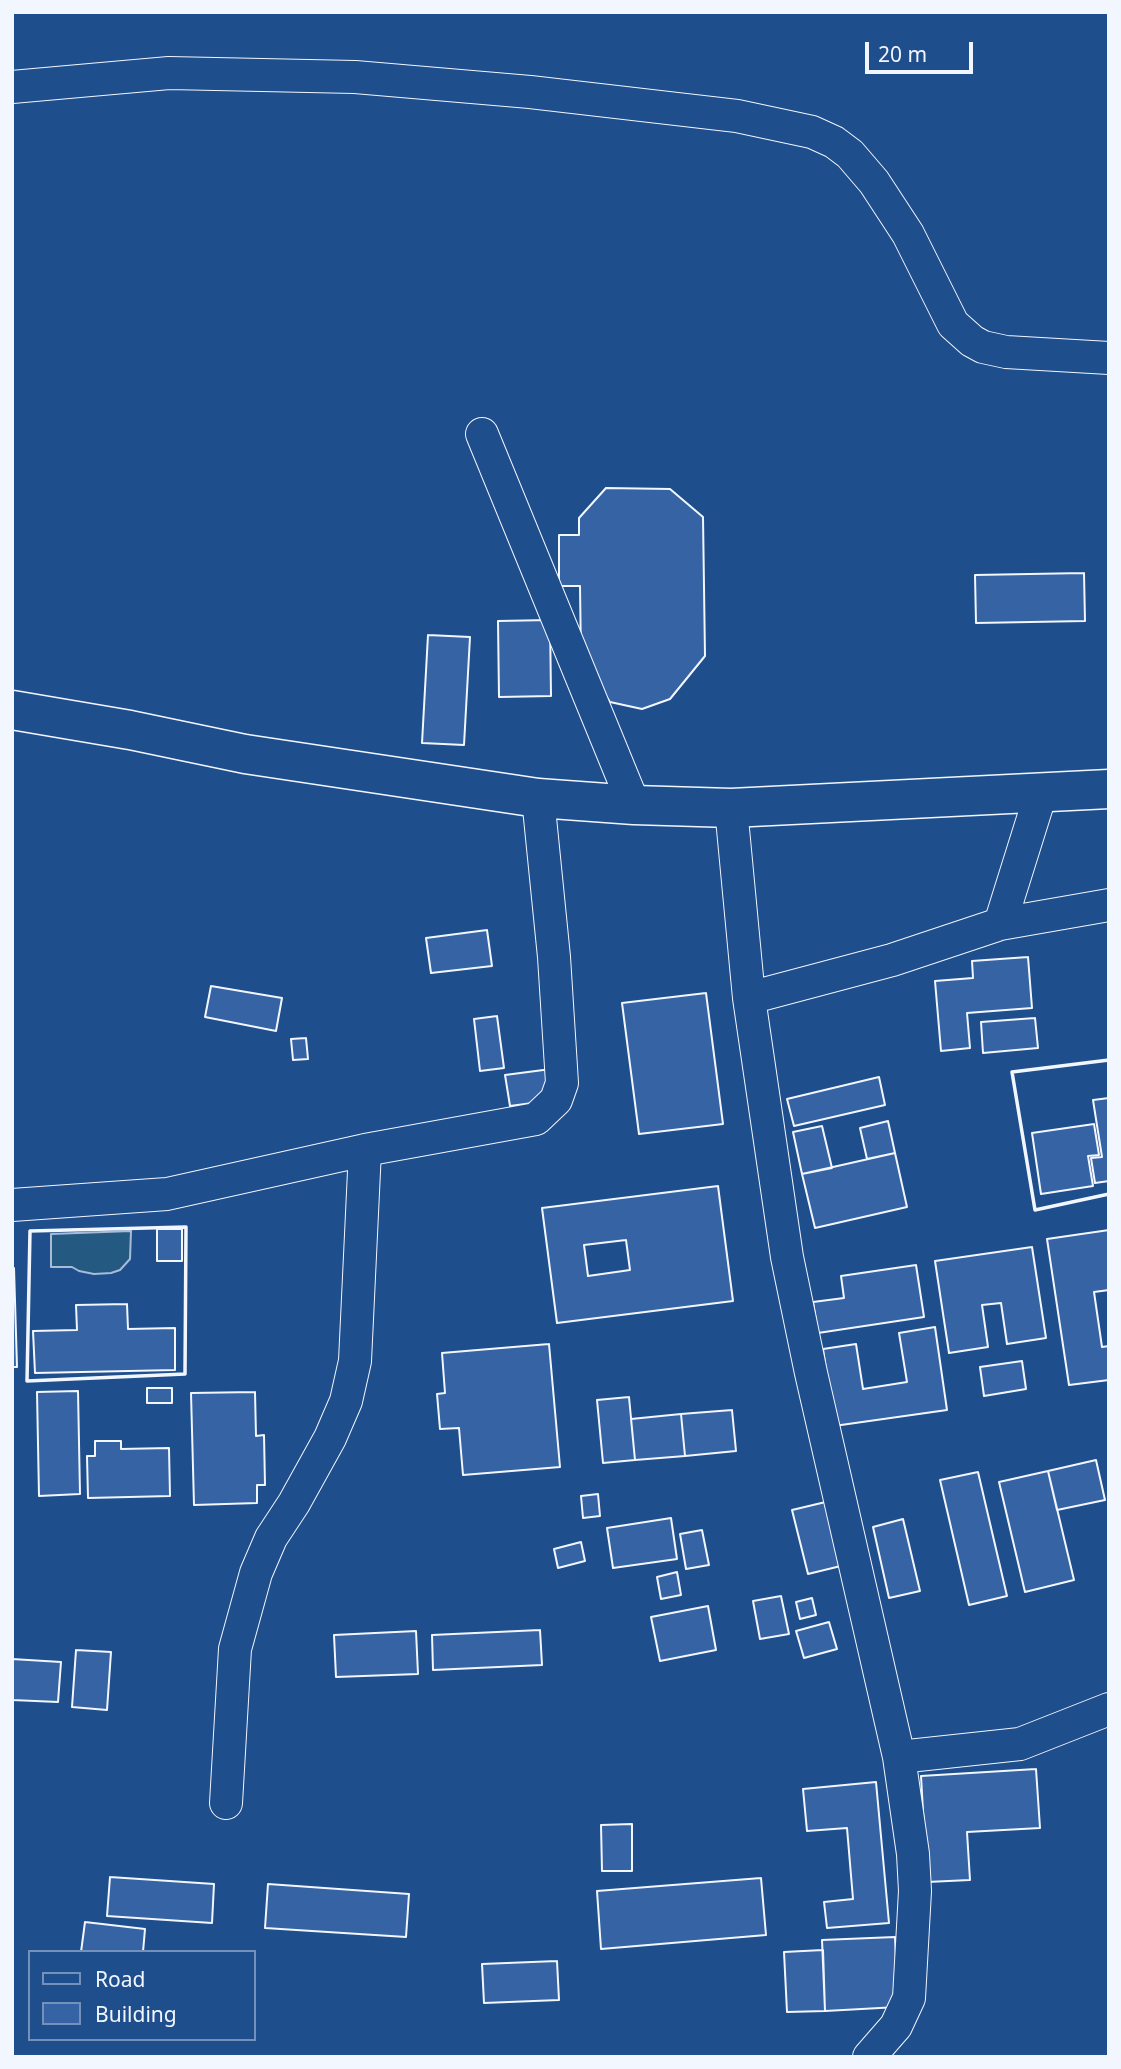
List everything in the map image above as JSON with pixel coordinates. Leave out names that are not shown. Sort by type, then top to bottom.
[{"type":"street","points":[[12,87],[169,73],[355,77],[530,92],[737,116],[812,132],[834,142],[850,154],[874,182],[908,234],[953,324],[972,341],[983,347],[1006,352],[1109,358]]},
{"type":"street","points":[[482,434],[634,805]]},
{"type":"street","points":[[12,710],[130,730],[245,754],[538,797],[634,805],[731,808],[1109,789]]},
{"type":"street","points":[[1000,925],[1041,793]]},
{"type":"street","points":[[12,1205],[167,1194],[365,1150],[536,1119],[556,1100],[562,1083],[538,797]]},
{"type":"street","points":[[731,808],[749,998],[787,1256],[811,1373],[899,1757],[913,1854],[915,1891],[909,1997],[897,2026],[869,2057]]},
{"type":"street","points":[[749,998],[892,960],[1000,925],[1109,905]]},
{"type":"street","points":[[226,1803],[235,1649],[256,1573],[271,1538],[330,1438],[346,1401],[355,1362],[365,1150]]},
{"type":"street","points":[[899,1757],[1020,1744],[1109,1709]]},
{"type":"shaded area","points":[[131,1231],[130,1259],[120,1270],[94,1274],[72,1267],[51,1267],[51,1234]]},
{"type":"building","points":[[606,488],[670,489],[703,517],[705,656],[670,699],[642,709],[610,702],[581,658],[580,586],[559,586],[559,535],[579,535],[579,518]]},
{"type":"building","points":[[1084,573],[1085,621],[976,623],[975,575]]},
{"type":"building","points":[[550,620],[551,696],[499,697],[498,621]]},
{"type":"building","points":[[428,635],[470,637],[464,745],[422,743]]},
{"type":"building","points":[[487,930],[492,966],[431,973],[426,938]]},
{"type":"building","points":[[1028,957],[1032,1008],[967,1013],[970,1048],[941,1051],[935,981],[973,978],[972,961]]},
{"type":"building","points":[[211,986],[282,998],[276,1031],[205,1017]]},
{"type":"building","points":[[706,993],[723,1124],[639,1134],[622,1003]]},
{"type":"building","points":[[497,1016],[504,1068],[480,1071],[474,1019]]},
{"type":"building","points":[[1035,1018],[1038,1048],[983,1053],[981,1022]]},
{"type":"building","points":[[306,1038],[308,1059],[293,1060],[291,1039]]},
{"type":"building","points":[[551,1069],[555,1100],[510,1106],[505,1075]]},
{"type":"building","points":[[879,1077],[885,1105],[794,1126],[787,1099]]},
{"type":"building","points":[[1109,1098],[1109,1181],[1095,1183],[1091,1158],[1102,1157],[1093,1100]]},
{"type":"building","points":[[888,1121],[895,1153],[867,1159],[860,1128]]},
{"type":"building","points":[[1094,1124],[1099,1155],[1088,1156],[1093,1186],[1041,1194],[1032,1133]]},
{"type":"building","points":[[822,1126],[832,1168],[802,1174],[793,1132]]},
{"type":"building","points":[[895,1153],[907,1207],[815,1228],[802,1174]]},
{"type":"building","points":[[718,1186],[733,1301],[557,1323],[542,1208]],"holes":[[[626,1240],[630,1270],[588,1276],[584,1245]]]},
{"type":"building","points":[[157,1229],[182,1229],[182,1261],[157,1261]]},
{"type":"building","points":[[1109,1230],[1109,1290],[1094,1292],[1102,1347],[1109,1346],[1109,1380],[1069,1385],[1047,1239]]},
{"type":"building","points":[[1032,1247],[1046,1338],[1007,1344],[1001,1303],[982,1305],[988,1347],[949,1353],[935,1261]]},
{"type":"building","points":[[916,1265],[924,1317],[818,1333],[813,1302],[844,1298],[841,1276]]},
{"type":"building","points":[[14,1268],[17,1367],[12,1367]]},
{"type":"building","points":[[127,1304],[128,1329],[175,1328],[175,1370],[35,1373],[33,1331],[77,1330],[76,1305]]},
{"type":"building","points":[[935,1327],[947,1410],[834,1426],[823,1349],[856,1344],[863,1389],[907,1382],[899,1333]]},
{"type":"building","points":[[549,1344],[560,1467],[463,1475],[459,1428],[440,1429],[437,1394],[445,1393],[442,1353]]},
{"type":"building","points":[[1022,1361],[1026,1389],[984,1396],[980,1367]]},
{"type":"building","points":[[147,1388],[172,1388],[172,1403],[147,1403]]},
{"type":"building","points":[[78,1391],[80,1494],[39,1496],[37,1392]]},
{"type":"building","points":[[255,1392],[256,1436],[264,1435],[265,1485],[257,1485],[257,1503],[194,1505],[191,1393]]},
{"type":"building","points":[[629,1397],[635,1460],[603,1463],[597,1400]]},
{"type":"building","points":[[732,1410],[736,1451],[685,1456],[681,1414]]},
{"type":"building","points":[[681,1414],[685,1456],[635,1460],[631,1419]]},
{"type":"building","points":[[95,1441],[121,1441],[121,1449],[169,1448],[170,1496],[88,1498],[87,1456],[95,1456]]},
{"type":"building","points":[[1096,1460],[1105,1500],[1057,1510],[1048,1471]]},
{"type":"building","points":[[1048,1471],[1074,1580],[1025,1592],[999,1482]]},
{"type":"building","points":[[978,1472],[1007,1596],[969,1605],[940,1480]]},
{"type":"building","points":[[598,1494],[600,1516],[583,1518],[581,1496]]},
{"type":"building","points":[[834,1500],[849,1564],[808,1574],[792,1510]]},
{"type":"building","points":[[671,1518],[677,1559],[613,1568],[607,1528]]},
{"type":"building","points":[[903,1519],[920,1591],[889,1598],[873,1527]]},
{"type":"building","points":[[702,1530],[709,1565],[686,1569],[680,1534]]},
{"type":"building","points":[[581,1542],[585,1561],[558,1568],[554,1549]]},
{"type":"building","points":[[677,1572],[681,1595],[661,1599],[657,1577]]},
{"type":"building","points":[[781,1596],[789,1634],[760,1639],[753,1601]]},
{"type":"building","points":[[812,1598],[816,1615],[800,1619],[796,1602]]},
{"type":"building","points":[[708,1606],[716,1650],[660,1661],[651,1617]]},
{"type":"building","points":[[829,1622],[837,1649],[804,1658],[796,1631]]},
{"type":"building","points":[[540,1630],[542,1665],[433,1670],[432,1635]]},
{"type":"building","points":[[416,1631],[418,1674],[336,1677],[334,1635]]},
{"type":"building","points":[[76,1650],[111,1652],[107,1710],[72,1707]]},
{"type":"building","points":[[12,1659],[61,1662],[58,1702],[12,1700]]},
{"type":"building","points":[[1036,1769],[1040,1828],[967,1832],[970,1880],[927,1882],[921,1776]]},
{"type":"building","points":[[876,1782],[889,1923],[827,1928],[824,1902],[853,1899],[847,1828],[807,1831],[803,1789]]},
{"type":"building","points":[[632,1824],[632,1871],[602,1871],[601,1825]]},
{"type":"building","points":[[110,1877],[214,1884],[212,1923],[107,1916]]},
{"type":"building","points":[[761,1878],[766,1935],[601,1949],[597,1891]]},
{"type":"building","points":[[268,1884],[409,1894],[406,1937],[265,1928]]},
{"type":"building","points":[[85,1922],[145,1929],[143,1950],[81,1950]]},
{"type":"building","points":[[895,1937],[898,2007],[825,2011],[822,1940]]},
{"type":"building","points":[[823,1950],[825,2011],[787,2012],[784,1952]]},
{"type":"building","points":[[557,1961],[559,2000],[484,2003],[482,1964]]},
{"type":"wall","points":[[1109,1060],[1012,1072],[1035,1210],[1109,1194]]},
{"type":"wall","points":[[186,1227],[185,1374],[27,1381],[30,1231],[186,1227]]}]
